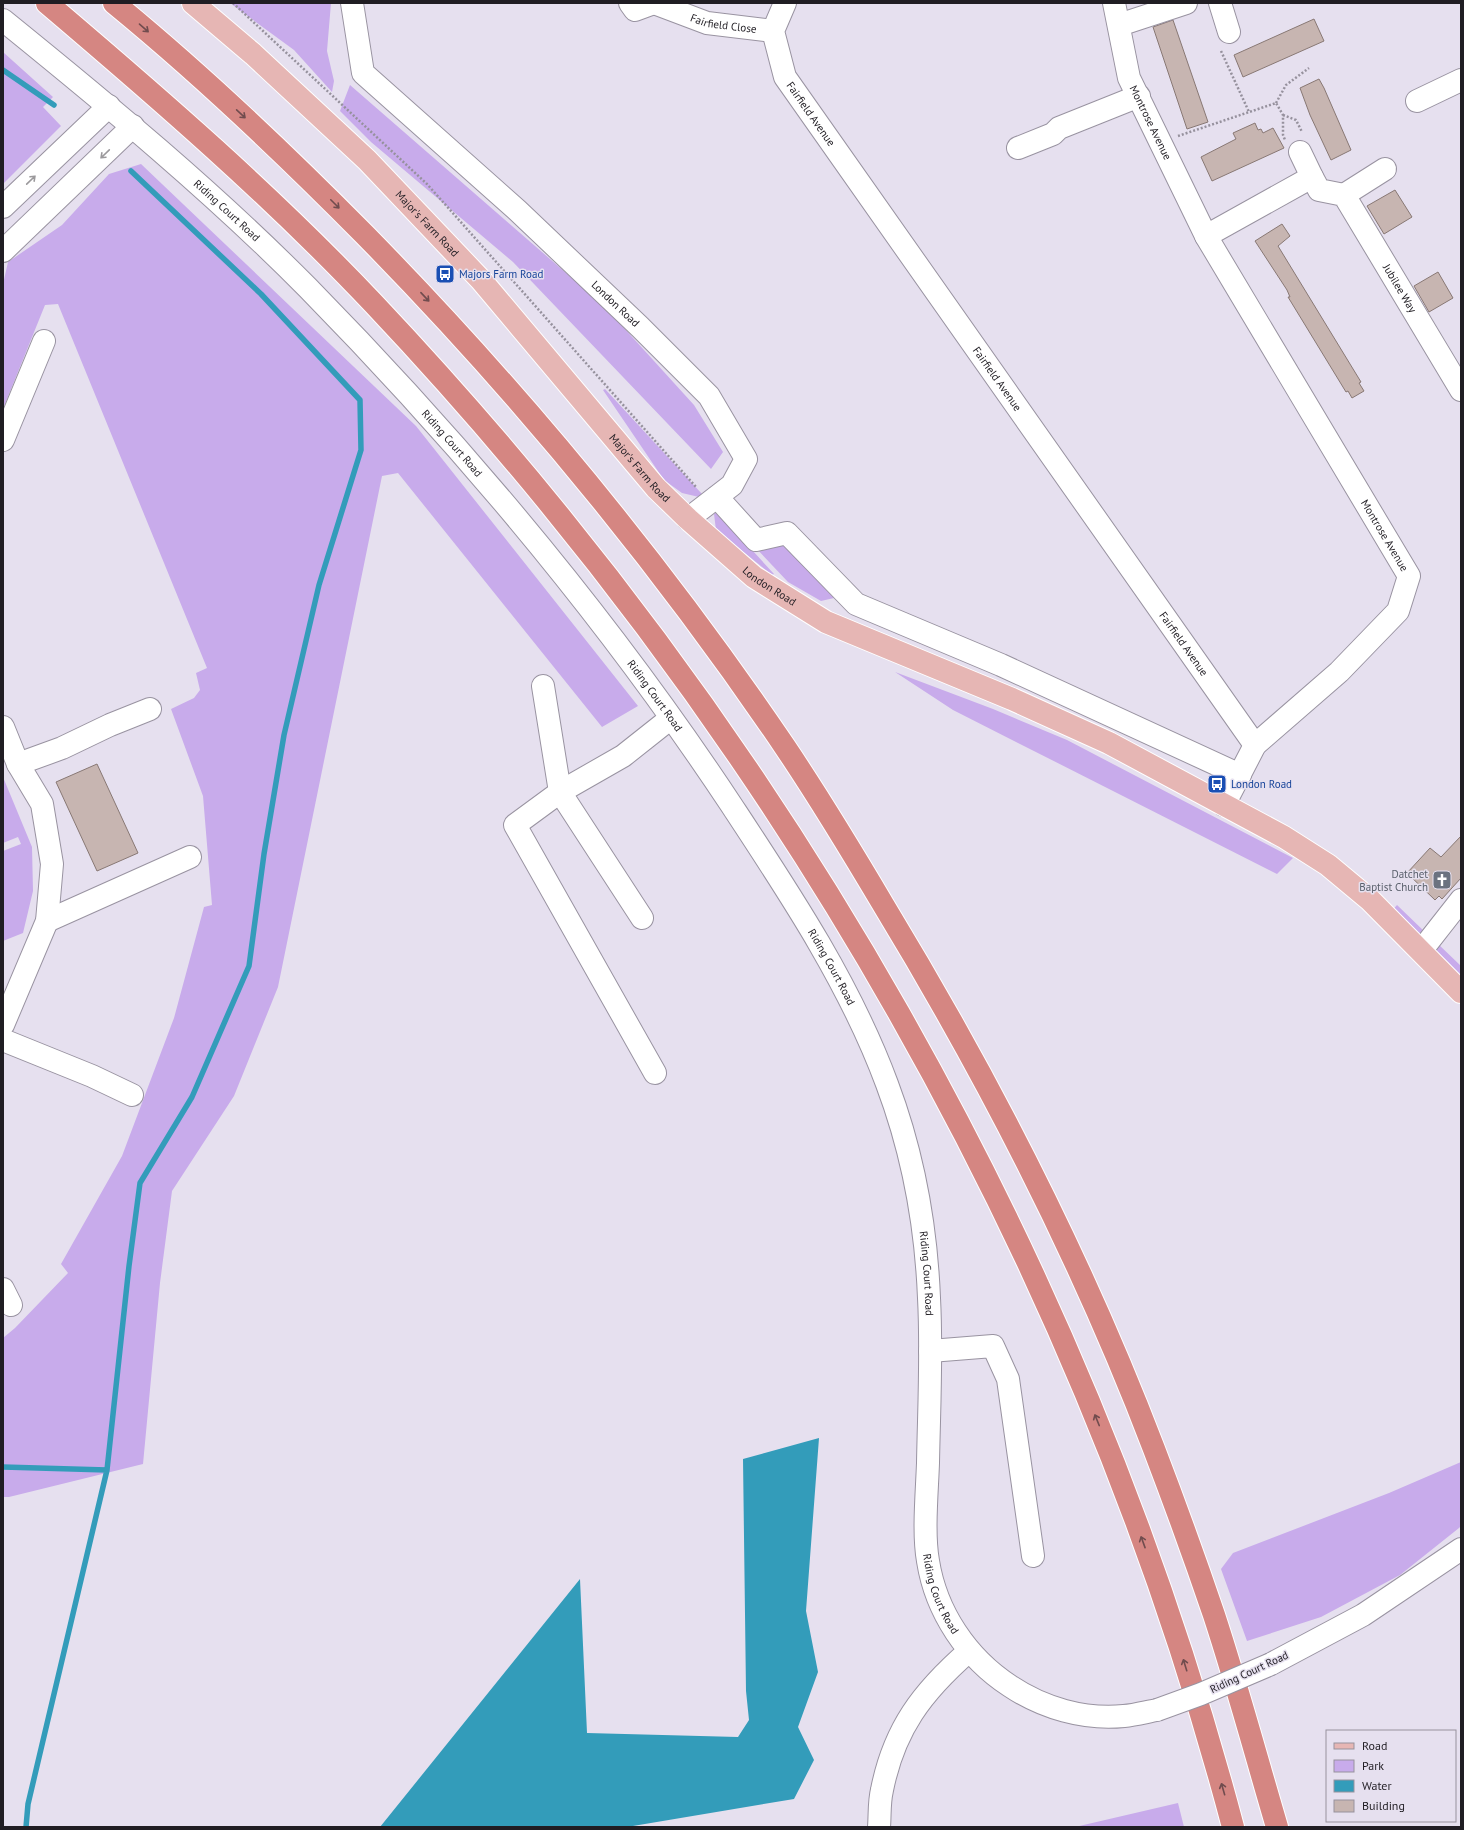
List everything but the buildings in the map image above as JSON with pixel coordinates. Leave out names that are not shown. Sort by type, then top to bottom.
[{"type":"highway","points":[[47,3],[152,91],[276,205],[374,304],[482,423],[568,525],[650,632],[722,730],[795,840],[894,1005],[946,1100],[989,1182],[1026,1259],[1081,1381],[1111,1454],[1152,1566],[1186,1667],[1233,1827]]},
{"type":"highway","points":[[114,3],[220,95],[288,158],[398,268],[507,387],[594,490],[675,595],[784,746],[840,833],[932,984],[994,1097],[1079,1271],[1153,1447],[1194,1559],[1214,1616],[1277,1827]]},
{"type":"main road","name":"Major's Farm Road","points":[[193,3],[253,54],[367,160],[481,280],[656,488],[688,519]]},
{"type":"main road","name":"London Road","points":[[688,519],[754,578],[826,622],[1033,708],[1109,743],[1284,837],[1328,865],[1370,900],[1461,992]]},
{"type":"street","name":"London Road","points":[[352,3],[363,73],[517,210],[640,327],[709,396],[746,460],[732,485],[688,519]]},
{"type":"street","name":"Fairfield Close","points":[[630,3],[635,10],[654,3],[707,23],[772,31]]},
{"type":"street","points":[[772,31],[786,3]]},
{"type":"street","name":"Montrose Avenue","points":[[1114,3],[1129,78],[1206,236],[1409,576],[1398,611],[1339,672],[1255,745],[1224,805]]},
{"type":"street","points":[[1119,25],[1186,3]]},
{"type":"street","points":[[1220,3],[1228,32]]},
{"type":"street","name":"Riding Court Road","points":[[3,20],[133,126],[202,188],[306,286],[414,400],[505,504],[590,610],[671,718],[763,854],[818,942],[855,1010],[885,1079],[906,1139],[918,1191],[927,1251],[930,1351],[927,1557],[938,1597],[948,1622],[969,1651],[992,1675],[1024,1696],[1058,1709],[1092,1715],[1121,1716],[1157,1710],[1201,1694],[1271,1664],[1363,1615],[1461,1549]]},
{"type":"street","name":"Fairfield Avenue","points":[[772,31],[785,77],[1255,745]]},
{"type":"street","points":[[1417,101],[1461,80]]},
{"type":"street","points":[[1018,148],[1053,134],[1059,128],[1139,96]]},
{"type":"street","points":[[3,207],[109,106]]},
{"type":"street","points":[[3,251],[133,126]]},
{"type":"street","points":[[1300,152],[1316,184],[1344,195],[1385,169]]},
{"type":"street","points":[[1206,236],[1316,184]]},
{"type":"street","name":"Jubilee Way","points":[[1344,195],[1459,382]]},
{"type":"street","points":[[3,440],[44,341]]},
{"type":"street","points":[[717,497],[756,540],[787,533],[856,604],[1001,666],[1240,775]]},
{"type":"street","points":[[543,686],[560,792],[642,918]]},
{"type":"street","points":[[18,764],[62,748],[110,725],[150,709]]},
{"type":"street","points":[[655,1073],[515,825],[560,792],[622,756],[671,718]]},
{"type":"street","points":[[3,727],[18,764],[42,804],[52,864],[47,921],[3,1025]]},
{"type":"street","points":[[47,921],[190,857]]},
{"type":"street","points":[[1421,951],[1461,900]]},
{"type":"street","points":[[3,1040],[85,1073],[132,1095]]},
{"type":"street","points":[[930,1351],[993,1346],[1008,1379],[1033,1556]]},
{"type":"street","points":[[879,1827],[882,1792],[890,1758],[907,1719],[929,1689],[969,1651]]},
{"type":"path","points":[[1228,32],[1221,51],[1249,112]]},
{"type":"path","points":[[1161,141],[1276,103],[1286,85],[1309,68]]},
{"type":"path","points":[[1276,103],[1283,115],[1283,135],[1292,155],[1308,148],[1296,120],[1283,115]]},
{"type":"green space","points":[[230,3],[331,3],[327,51],[334,81],[332,92],[294,50]]},
{"type":"green space","points":[[3,52],[53,97],[43,107],[61,126],[3,184]]},
{"type":"green space","points":[[350,85],[604,306],[694,405],[723,452],[711,469],[513,262],[371,142],[340,111]]},
{"type":"green space","points":[[141,164],[416,426],[638,706],[602,727],[398,473],[382,476],[278,987],[234,1096],[172,1191],[160,1283],[143,1464],[9,1497],[3,1497],[3,1338],[15,1328],[68,1273],[61,1264],[122,1156],[174,1018],[204,907],[212,905],[203,796],[171,709],[194,698],[200,690],[196,673],[207,668],[58,304],[45,305],[3,409],[3,284],[8,262],[62,225],[109,174]]},
{"type":"green space","points":[[605,389],[702,494],[699,497],[682,493],[664,480],[603,390]]},
{"type":"green space","points":[[717,512],[774,574],[772,575],[716,530],[714,514]]},
{"type":"green space","points":[[778,539],[834,598],[821,601],[788,582],[754,546]]},
{"type":"green space","points":[[895,672],[993,709],[1067,740],[1293,858],[1277,874],[953,710]]},
{"type":"green space","points":[[3,777],[32,847],[33,891],[23,933],[3,941],[3,851],[21,844],[18,837],[3,843]]},
{"type":"green space","points":[[1397,905],[1427,934],[1420,941],[1390,913]]},
{"type":"green space","points":[[1436,942],[1461,966],[1461,982],[1428,950]]},
{"type":"green space","points":[[1461,1462],[1461,1526],[1459,1528],[1400,1575],[1321,1617],[1247,1641],[1221,1569],[1233,1553],[1389,1493]]},
{"type":"green space","points":[[1178,1803],[1184,1827],[1075,1827]]},
{"type":"water","points":[[819,1438],[806,1611],[818,1672],[798,1727],[814,1760],[794,1799],[627,1827],[380,1827],[580,1579],[587,1733],[738,1737],[749,1720],[746,1691],[743,1459]]},
{"type":"waterway","points":[[3,70],[54,105]]},
{"type":"waterway","points":[[26,1827],[28,1804],[107,1470],[129,1266],[140,1183],[192,1097],[249,966],[264,854],[284,735],[319,585],[361,450],[360,400],[261,294],[131,171]]},
{"type":"waterway","points":[[3,1467],[107,1470]]},
{"type":"place","name":"Majors Farm Road","points":[[445,274]]},
{"type":"place","name":"London Road","points":[[1217,784]]},
{"type":"place","name":"Datchet Baptist Church","points":[[1442,880]]}]
